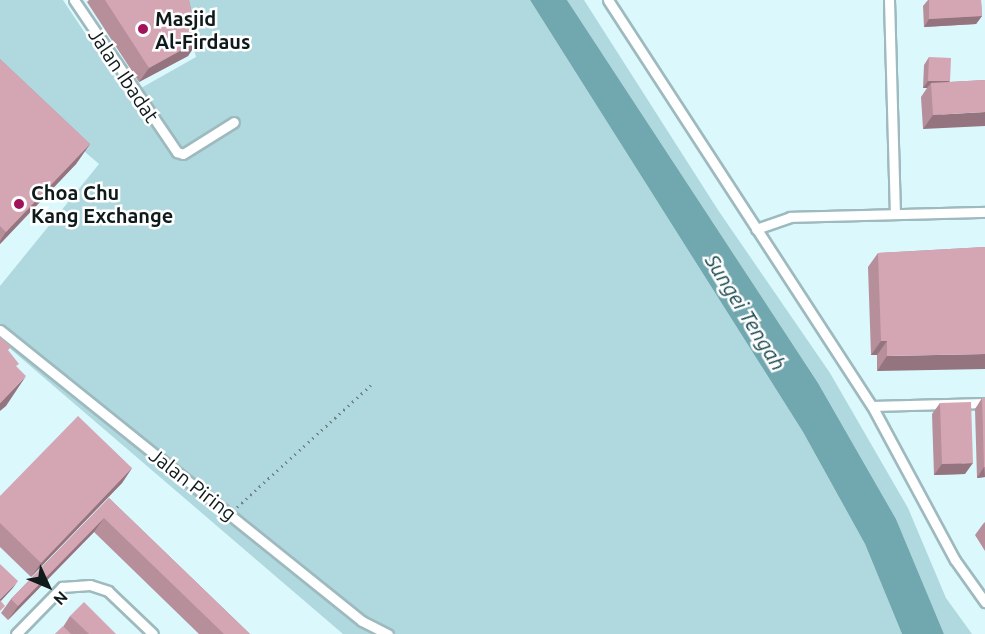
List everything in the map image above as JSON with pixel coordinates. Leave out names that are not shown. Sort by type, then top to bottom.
[{"type":"lane","name":"Jalan Ibadat","points":[[74,0],[174,149],[183,154],[234,122]]},
{"type":"lane","points":[[608,0],[872,406],[955,560],[985,602]]},
{"type":"lane","points":[[889,0],[896,213]]},
{"type":"lane","points":[[756,229],[790,217],[985,212]]},
{"type":"lane","name":"Jalan Piring","points":[[0,330],[230,512],[362,621],[388,634]]},
{"type":"lane","points":[[872,406],[985,403]]},
{"type":"lane","points":[[16,634],[62,587],[90,585],[108,591],[153,634]]},
{"type":"path","points":[[230,512],[371,386]]},
{"type":"shaded area","points":[[0,0],[63,0],[127,96],[196,57],[182,0],[530,0],[803,432],[865,544],[902,634],[343,634],[0,340],[0,286],[99,164],[0,79]]},
{"type":"shaded area","points":[[567,0],[584,0],[718,210],[830,373],[908,508],[946,598],[972,634],[944,634],[896,519],[818,383]]},
{"type":"water","name":"Sungei Tengah","points":[[530,0],[567,0],[818,383],[896,519],[944,634],[902,634],[865,544],[803,432]]},
{"type":"building","name":"Masjid Al-Firdaus","points":[[105,0],[189,0],[198,41],[149,68]]},
{"type":"building","points":[[929,0],[981,0],[982,16],[929,19]]},
{"type":"building","points":[[929,57],[951,58],[950,81],[928,81]]},
{"type":"building","name":"Choa Chu Kang Exchange","points":[[0,59],[90,144],[6,232],[0,226]]},
{"type":"building","points":[[985,80],[985,112],[933,115],[931,83]]},
{"type":"building","points":[[985,247],[985,354],[887,356],[887,341],[881,341],[878,253]]},
{"type":"building","points":[[0,337],[11,347],[8,350],[19,364],[16,366],[26,376],[0,403]]},
{"type":"building","points":[[982,398],[985,398],[985,467],[984,467]]},
{"type":"building","points":[[971,402],[973,463],[942,464],[940,403]]},
{"type":"building","points":[[78,416],[132,468],[41,563],[0,523],[0,496]]},
{"type":"building","points":[[109,498],[250,634],[224,634],[104,518],[18,606],[11,599]]},
{"type":"building","points":[[0,564],[18,581],[0,599]]},
{"type":"building","points":[[0,600],[5,606],[0,611]]},
{"type":"building","points":[[84,602],[116,634],[89,634],[70,616]]},
{"type":"building","points":[[63,626],[71,634],[55,634]]},
{"type":"place","name":"Masjid Al-Firdaus","points":[[143,29]]},
{"type":"place","name":"Choa Chu Kang Exchange","points":[[19,204]]}]
